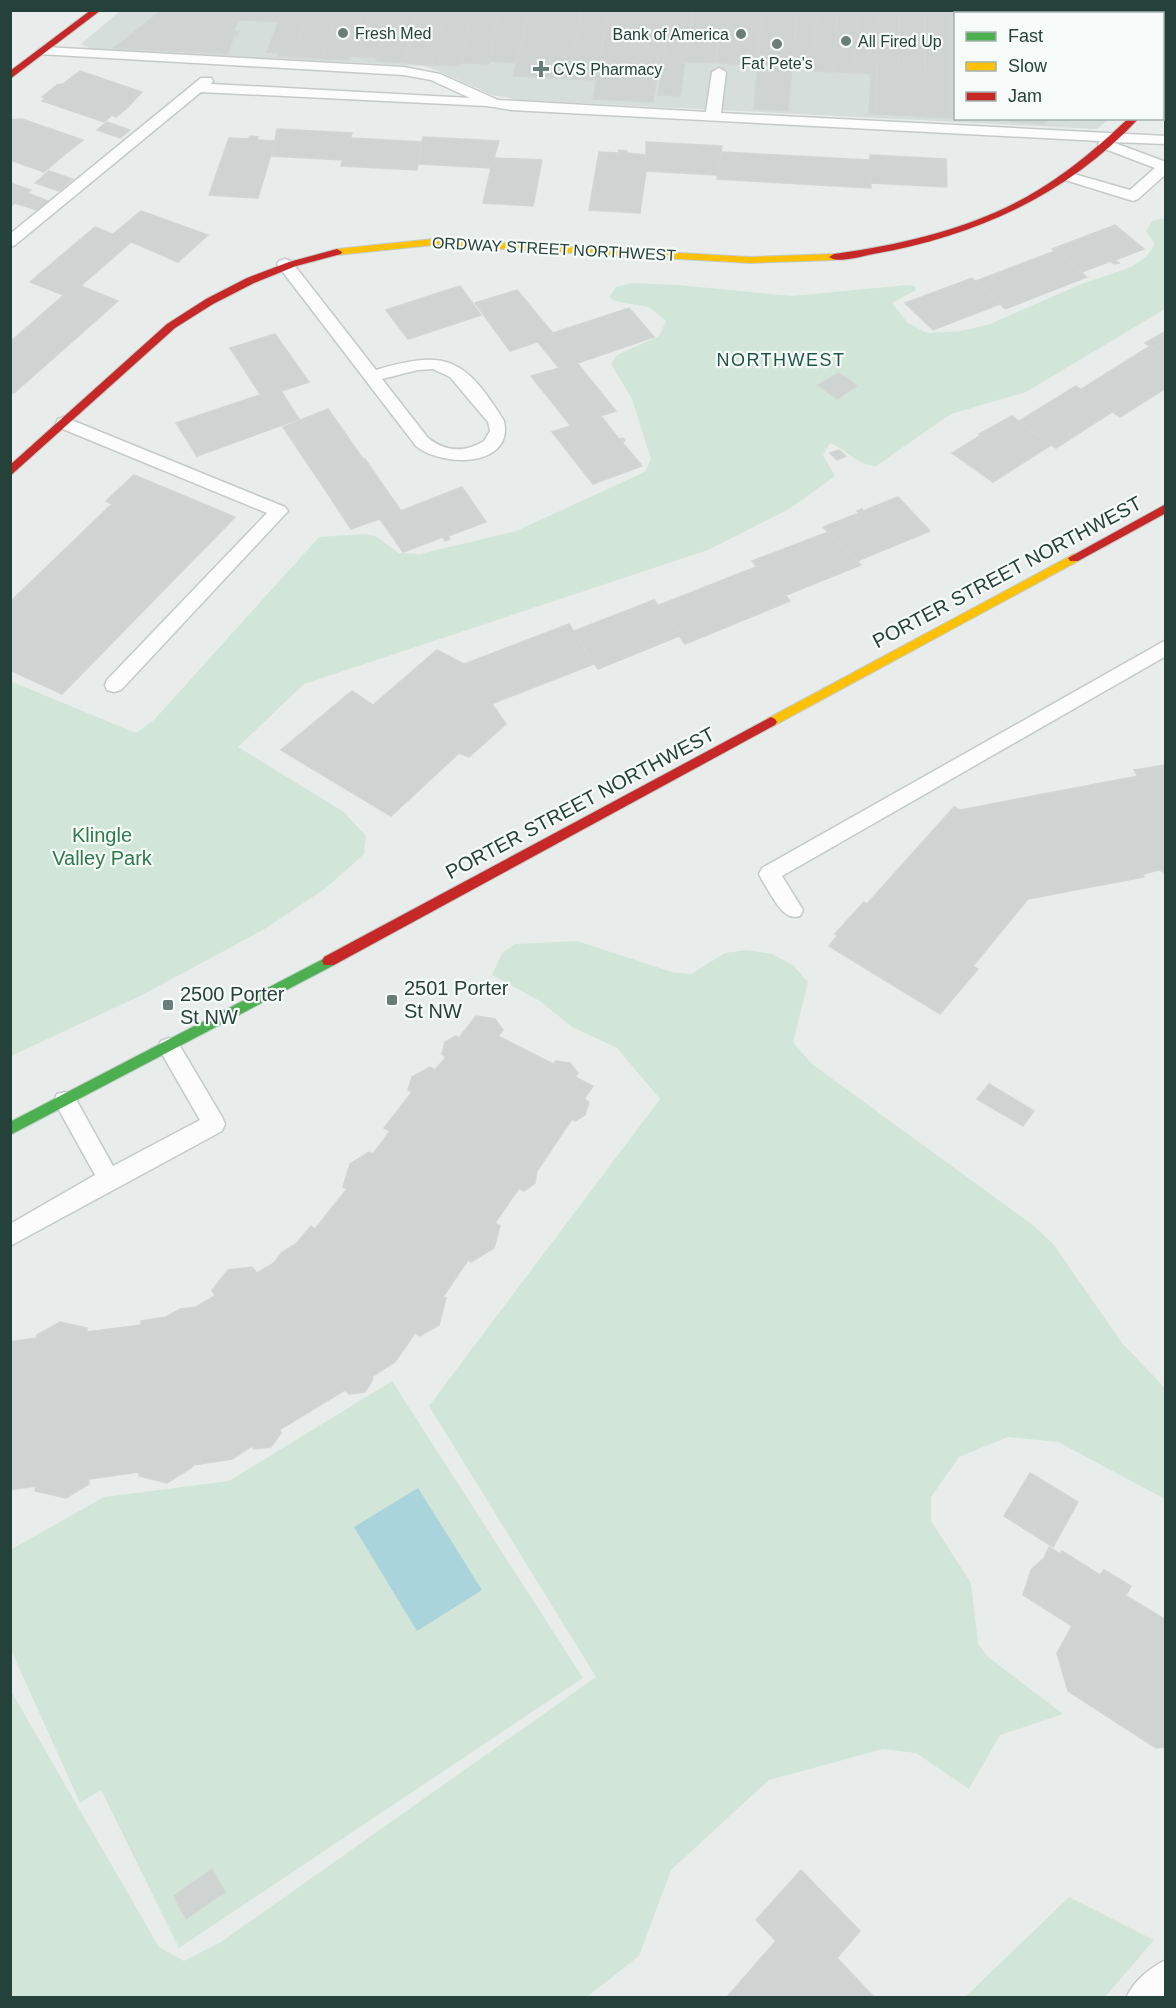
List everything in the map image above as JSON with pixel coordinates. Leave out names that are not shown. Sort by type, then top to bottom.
[{"type":"street","points":[[10,76],[97,10]]},
{"type":"street","name":"ORDWAY STREET NORTHWEST","points":[[10,472],[171,326],[192,310],[238,284],[285,264],[346,250],[404,242],[750,260],[797,260],[862,254],[931,240],[963,230],[1030,200],[1067,176],[1133,120]]},
{"type":"street","name":"PORTER STREET NORTHWEST","points":[[10,1129],[169,1047],[1166,508]]},
{"type":"lane","points":[[44,51],[423,74],[495,104]]},
{"type":"lane","points":[[10,242],[229,61]]},
{"type":"lane","points":[[713,116],[719,72]]},
{"type":"lane","points":[[197,88],[1110,140],[1166,140]]},
{"type":"lane","points":[[1067,176],[1132,196],[1165,167],[1110,140]]},
{"type":"lane","points":[[285,264],[422,442],[430,449],[442,454],[459,456],[477,453],[490,445],[497,437],[499,429],[496,421],[462,377],[443,364],[431,361],[415,363],[372,377]]},
{"type":"lane","points":[[64,423],[279,511],[114,685]]},
{"type":"lane","points":[[793,910],[770,874],[1166,647]]},
{"type":"lane","points":[[10,1236],[109,1179],[214,1124],[169,1047]]},
{"type":"lane","points":[[65,1101],[109,1179]]},
{"type":"lane","points":[[1140,1998],[1166,1974]]},
{"type":"shaded area","points":[[121,10],[1166,11],[1164,70],[1164,12],[954,12],[954,120],[1108,120],[1097,129],[519,100],[492,95],[422,66],[101,50],[81,44]]},
{"type":"green space","name":"Klingle Valley Park","points":[[1165,218],[1165,309],[1026,392],[951,414],[876,466],[863,463],[830,443],[823,455],[835,476],[789,509],[708,550],[304,684],[238,747],[344,812],[366,836],[364,854],[326,888],[263,930],[142,995],[11,1056],[10,681],[136,733],[154,720],[319,537],[366,534],[375,536],[399,553],[420,554],[516,531],[645,472],[651,459],[632,399],[611,364],[617,355],[659,336],[666,321],[649,307],[614,301],[609,297],[616,287],[632,283],[678,285],[792,296],[915,286],[916,290],[892,303],[908,323],[927,333],[961,331],[990,324],[1079,285],[1131,267],[1146,257],[1155,244],[1146,231],[1152,221]]},
{"type":"green space","points":[[577,941],[672,972],[691,974],[725,953],[747,950],[772,954],[793,965],[808,982],[793,1042],[812,1064],[1034,1226],[1054,1245],[1122,1343],[1165,1388],[1165,1499],[1058,1442],[1008,1437],[959,1457],[931,1497],[931,1521],[971,1583],[978,1643],[987,1656],[1063,1714],[1000,1735],[969,1789],[916,1753],[883,1749],[769,1780],[671,1870],[639,1956],[587,1997],[11,1997],[11,1691],[159,1947],[184,1961],[221,1942],[596,1677],[429,1406],[660,1099],[617,1048],[572,1027],[540,1001],[492,975],[502,953],[515,944]]},
{"type":"green space","points":[[392,1381],[583,1678],[179,1948],[101,1790],[80,1803],[11,1650],[10,1550],[104,1497],[229,1481]]},
{"type":"green space","points":[[1069,1897],[1154,1940],[1105,1997],[965,1997]]},
{"type":"water","points":[[418,1488],[482,1590],[417,1631],[354,1527]]},
{"type":"building","points":[[162,10],[227,10],[223,20],[238,21],[234,31],[239,32],[238,36],[234,35],[228,54],[114,48]]},
{"type":"building","points":[[227,10],[242,10],[238,21],[223,20]]},
{"type":"building","points":[[242,10],[283,10],[280,22],[239,20]]},
{"type":"building","points":[[283,10],[310,10],[294,57],[278,56],[279,53],[267,52]]},
{"type":"building","points":[[310,10],[337,10],[322,59],[294,57]]},
{"type":"building","name":"Fresh Med","points":[[337,10],[363,10],[349,60],[322,59]]},
{"type":"building","points":[[363,10],[389,10],[377,58],[350,56]]},
{"type":"building","points":[[389,10],[418,10],[405,63],[376,61]]},
{"type":"building","points":[[418,10],[445,10],[431,65],[405,63]]},
{"type":"building","points":[[445,10],[472,10],[459,66],[431,65]]},
{"type":"building","points":[[472,10],[499,10],[489,64],[460,63]]},
{"type":"building","points":[[499,10],[530,10],[515,63],[489,61]]},
{"type":"building","name":"CVS Pharmacy","points":[[530,10],[581,10],[569,79],[513,76]]},
{"type":"building","points":[[581,10],[609,10],[596,80],[569,79]]},
{"type":"building","points":[[609,10],[671,10],[661,76],[657,76],[653,102],[593,99]]},
{"type":"building","points":[[671,10],[693,10],[680,96],[658,95]]},
{"type":"building","points":[[693,10],[723,10],[716,63],[684,62]]},
{"type":"building","points":[[723,10],[762,10],[757,65],[716,63]]},
{"type":"building","name":"Fat Pete's","points":[[762,10],[797,10],[788,111],[754,109]]},
{"type":"building","points":[[797,10],[817,10],[814,64],[793,62]]},
{"type":"building","points":[[817,10],[838,10],[833,72],[813,71]]},
{"type":"building","name":"All Fired Up","points":[[838,10],[858,10],[854,73],[833,72]]},
{"type":"building","points":[[858,10],[879,10],[876,114],[869,114],[871,74],[854,73]]},
{"type":"building","points":[[879,10],[899,10],[898,115],[876,114]]},
{"type":"building","points":[[899,10],[925,10],[926,117],[898,115]]},
{"type":"building","points":[[925,10],[951,11],[952,118],[926,117]]},
{"type":"building","points":[[951,11],[964,12],[954,12],[954,118],[952,118]]},
{"type":"building","points":[[80,71],[142,92],[128,107],[63,84]]},
{"type":"building","points":[[63,84],[128,107],[116,117],[112,115],[104,122],[42,101],[45,98],[42,97],[57,85]]},
{"type":"building","points":[[22,119],[83,140],[64,155],[10,137],[10,120]]},
{"type":"building","points":[[1009,120],[1048,120],[1044,124]]},
{"type":"building","points":[[107,122],[130,130],[120,138],[97,130]]},
{"type":"building","points":[[277,129],[352,133],[343,160],[272,156]]},
{"type":"building","points":[[250,136],[258,137],[257,140],[275,141],[258,198],[209,195],[229,138],[248,139]]},
{"type":"building","points":[[10,137],[64,155],[44,172],[10,160]]},
{"type":"building","points":[[423,137],[499,141],[491,168],[419,164]]},
{"type":"building","points":[[350,138],[422,142],[417,170],[341,166]]},
{"type":"building","points":[[646,142],[722,146],[717,175],[646,171]]},
{"type":"building","points":[[619,150],[645,155],[646,171],[640,213],[589,210],[599,152],[619,153]]},
{"type":"building","points":[[722,152],[870,160],[871,188],[717,179]]},
{"type":"building","points":[[870,155],[946,159],[947,187],[871,183]]},
{"type":"building","points":[[495,158],[542,160],[533,206],[483,203]]},
{"type":"building","points":[[49,171],[73,179],[59,191],[35,183]]},
{"type":"building","points":[[10,183],[31,190],[27,193],[48,201],[37,210],[15,203],[10,207]]},
{"type":"building","points":[[141,211],[208,235],[178,262],[113,234]]},
{"type":"building","points":[[1115,225],[1144,249],[1115,260],[1119,263],[1114,264],[1111,261],[1082,272],[1052,249]]},
{"type":"building","points":[[95,227],[131,242],[68,297],[30,282]]},
{"type":"building","points":[[1055,251],[1087,277],[1005,309],[976,281]]},
{"type":"building","points":[[972,278],[1000,304],[933,330],[905,303]]},
{"type":"building","points":[[81,286],[118,301],[14,393],[10,392],[10,342],[64,295],[68,297]]},
{"type":"building","points":[[460,286],[481,315],[408,339],[386,310]]},
{"type":"building","points":[[517,290],[555,336],[510,351],[475,303]]},
{"type":"building","points":[[629,308],[654,337],[560,369],[537,341],[555,336],[553,333]]},
{"type":"building","points":[[1166,331],[1166,356],[1145,343]]},
{"type":"building","points":[[275,334],[309,382],[262,397],[230,348]]},
{"type":"building","points":[[1150,346],[1166,356],[1166,388],[1120,417],[1080,390]]},
{"type":"building","points":[[577,363],[616,411],[570,425],[531,376]]},
{"type":"building","points":[[839,373],[857,386],[837,399],[818,385]]},
{"type":"building","points":[[1076,386],[1112,412],[1056,448],[1019,421]]},
{"type":"building","points":[[281,391],[299,419],[197,456],[176,423],[260,395],[262,397]]},
{"type":"building","points":[[328,409],[364,460],[316,476],[283,427]]},
{"type":"building","points":[[601,416],[619,439],[623,438],[625,441],[622,442],[642,466],[593,484],[552,432]]},
{"type":"building","points":[[1012,416],[1051,445],[993,482],[952,453],[980,436],[979,434]]},
{"type":"building","points":[[839,450],[846,456],[837,460],[830,453]]},
{"type":"building","points":[[365,459],[401,511],[351,529],[316,476]]},
{"type":"building","points":[[134,475],[235,517],[62,694],[10,670],[10,602],[112,504],[106,501]]},
{"type":"building","points":[[462,487],[486,522],[448,536],[450,539],[445,541],[443,537],[403,552],[380,519]]},
{"type":"building","points":[[898,497],[930,531],[857,561],[823,527],[859,513],[857,511],[862,509],[863,511]]},
{"type":"building","points":[[828,532],[861,565],[781,597],[752,561]]},
{"type":"building","points":[[756,567],[781,597],[785,595],[790,601],[685,644],[679,636],[682,635],[659,605]]},
{"type":"building","points":[[654,600],[682,635],[598,669],[574,631]]},
{"type":"building","points":[[569,624],[594,664],[491,704],[464,664]]},
{"type":"building","points":[[437,650],[464,664],[506,724],[469,757],[459,753],[391,816],[281,750],[352,691],[373,705]]},
{"type":"building","points":[[1166,765],[1166,873],[1159,870],[1143,874],[1144,877],[1028,899],[973,966],[978,969],[940,1014],[829,946],[837,936],[835,934],[864,902],[867,904],[954,807],[960,810],[1138,776],[1134,770]]},
{"type":"building","points":[[476,1016],[495,1019],[503,1030],[498,1036],[553,1064],[556,1061],[570,1063],[578,1073],[575,1077],[593,1086],[584,1099],[589,1102],[585,1115],[575,1121],[572,1119],[537,1171],[535,1183],[524,1191],[519,1188],[495,1223],[500,1226],[494,1248],[471,1262],[468,1260],[443,1297],[446,1298],[439,1325],[420,1336],[415,1333],[395,1362],[371,1377],[373,1379],[365,1392],[349,1394],[345,1390],[279,1430],[281,1433],[271,1447],[254,1449],[252,1446],[232,1459],[193,1465],[167,1483],[139,1476],[139,1472],[89,1479],[89,1484],[66,1498],[35,1491],[36,1486],[10,1490],[10,1342],[37,1338],[37,1335],[60,1322],[87,1328],[87,1332],[141,1325],[141,1321],[166,1317],[180,1309],[196,1307],[215,1296],[212,1290],[228,1270],[252,1267],[257,1273],[274,1263],[281,1253],[296,1244],[311,1226],[315,1229],[347,1189],[343,1187],[350,1164],[369,1152],[373,1154],[390,1131],[384,1128],[412,1092],[408,1090],[412,1077],[430,1067],[435,1070],[446,1057],[442,1054],[445,1042],[456,1036],[459,1038]]},
{"type":"building","points":[[989,1084],[1034,1111],[1023,1126],[977,1099]]},
{"type":"building","points":[[1030,1473],[1078,1502],[1053,1547],[1004,1516]]},
{"type":"building","points":[[1049,1547],[1060,1554],[1062,1551],[1100,1575],[1104,1570],[1131,1586],[1126,1596],[1166,1620],[1166,1747],[1156,1748],[1068,1691],[1057,1653],[1072,1626],[1023,1595],[1031,1570],[1044,1558]]},
{"type":"building","points":[[212,1869],[225,1892],[186,1919],[174,1896]]},
{"type":"building","points":[[801,1870],[860,1931],[837,1958],[875,1998],[726,1998],[776,1941],[756,1920]]},
{"type":"traffic: fast","points":[[10,1129],[329,961]]},
{"type":"traffic: slow","points":[[337,252],[433,242],[750,260],[834,257]]},
{"type":"traffic: slow","points":[[771,722],[1074,558]]},
{"type":"traffic: jam","points":[[10,76],[97,10]]},
{"type":"traffic: jam","points":[[834,257],[923,241],[981,222],[1008,210],[1061,180],[1133,120]]},
{"type":"traffic: jam","points":[[10,472],[171,326],[210,301],[250,280],[292,264],[337,252]]},
{"type":"traffic: jam","points":[[1074,558],[1166,508]]},
{"type":"traffic: jam","points":[[329,961],[771,722]]},
{"type":"place","name":"Fresh Med","points":[[343,33]]},
{"type":"place","name":"Bank of America","points":[[741,34]]},
{"type":"place","name":"All Fired Up","points":[[846,41]]},
{"type":"place","name":"Fat Pete's","points":[[777,44]]},
{"type":"place","name":"CVS Pharmacy","points":[[541,69]]},
{"type":"place","name":"2501 Porter St NW","points":[[392,1000]]},
{"type":"place","name":"2500 Porter St NW","points":[[168,1005]]},
{"type":"district","name":"NORTHWEST","points":[[781,360]]}]
